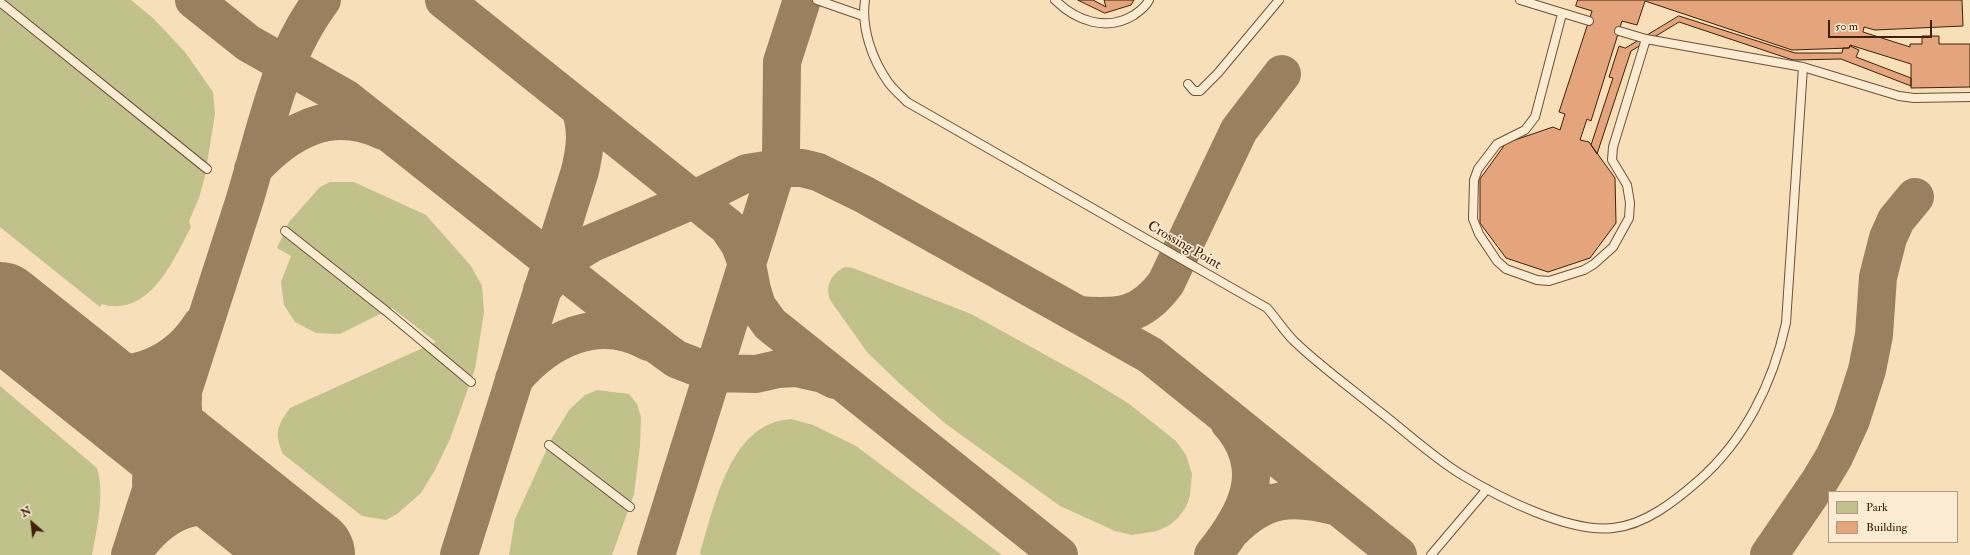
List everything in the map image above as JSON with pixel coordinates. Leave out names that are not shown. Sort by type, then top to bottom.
[{"type":"lane","points":[[817,0],[863,16]]},
{"type":"lane","name":"Crossing Point","points":[[865,0],[863,16],[866,34],[872,51],[888,82],[907,102],[1267,308],[1292,339],[1321,365],[1448,465],[1487,489]]},
{"type":"lane","points":[[1055,0],[1072,14],[1085,20],[1111,24],[1128,19],[1140,11],[1150,0]]},
{"type":"lane","points":[[1188,84],[1194,91],[1200,91],[1218,73],[1279,0]]},
{"type":"lane","points":[[1520,0],[1589,21]]},
{"type":"lane","points":[[0,2],[207,169]]},
{"type":"lane","points":[[1562,14],[1535,117],[1525,130],[1497,144],[1478,170],[1474,180],[1473,219],[1479,234],[1497,261],[1506,269],[1537,280],[1549,281],[1594,264],[1613,247],[1629,218],[1630,203],[1627,185],[1612,160],[1613,147],[1646,39]]},
{"type":"lane","points":[[1619,31],[1646,39],[1803,66],[1899,96],[1914,98],[1970,97]]},
{"type":"lane","points":[[1431,555],[1487,489],[1558,520],[1596,528],[1614,528],[1633,523],[1667,505],[1711,470],[1728,450],[1743,428],[1768,383],[1776,364],[1786,323],[1803,66]]},
{"type":"lane","points":[[285,231],[386,311],[471,382]]},
{"type":"lane","points":[[549,445],[630,507]]},
{"type":"green space","points":[[0,0],[131,0],[154,19],[185,52],[213,92],[215,114],[205,176],[199,198],[189,221],[191,227],[176,255],[157,284],[146,295],[133,303],[119,306],[102,304],[100,307],[0,227]]},
{"type":"green space","points":[[330,182],[354,182],[426,215],[471,266],[482,286],[484,312],[475,369],[450,439],[435,470],[421,493],[397,514],[386,520],[362,516],[283,454],[278,440],[278,430],[282,420],[290,408],[436,342],[392,308],[340,334],[316,333],[295,322],[284,305],[281,282],[291,256],[277,248],[289,222],[320,187]]},
{"type":"green space","points":[[845,267],[853,268],[971,314],[1082,375],[1128,403],[1176,441],[1186,455],[1192,474],[1190,496],[1186,507],[1178,518],[1168,526],[1157,531],[1132,535],[1115,531],[1060,506],[946,424],[899,383],[867,352],[830,300],[828,290],[830,280],[836,273]]},
{"type":"green space","points":[[0,386],[97,468],[100,500],[98,523],[92,555],[0,555]]},
{"type":"green space","points":[[597,390],[629,394],[637,404],[641,417],[640,446],[634,494],[612,555],[509,555],[515,519],[552,438],[569,410],[585,395]]},
{"type":"green space","points":[[791,419],[813,425],[856,446],[1002,555],[702,555],[700,553],[716,499],[723,480],[742,446],[755,433],[770,424],[777,421]]},
{"type":"building","points":[[1078,0],[1093,0],[1106,7],[1104,0],[1134,0],[1131,5],[1105,13]]},
{"type":"building","points":[[1578,0],[1962,0],[1963,26],[1875,30],[1864,27],[1863,32],[1910,47],[1910,44],[1922,44],[1922,36],[1939,36],[1939,44],[1970,44],[1970,87],[1911,88],[1911,64],[1850,45],[1849,48],[1792,50],[1645,1],[1637,25],[1622,21],[1591,121],[1587,119],[1580,140],[1589,142],[1615,178],[1616,223],[1590,258],[1548,272],[1506,258],[1480,223],[1480,179],[1506,143],[1553,127],[1560,130],[1565,114],[1559,112],[1592,11],[1576,6]]},
{"type":"building","points":[[1679,16],[1795,53],[1842,53],[1843,48],[1849,48],[1850,46],[1859,50],[1856,57],[1911,78],[1911,86],[1841,59],[1793,60],[1679,22],[1631,51],[1597,154],[1591,145],[1613,78],[1609,77],[1619,46],[1625,48]]},
{"type":"taxiway","points":[[194,0],[248,43],[345,98],[676,359],[712,373],[756,374],[778,369],[796,368],[823,374],[835,380]]},
{"type":"taxiway","points":[[130,555],[244,202],[274,97],[294,46],[322,0]]},
{"type":"taxiway","points":[[444,0],[728,227],[740,245],[747,264],[757,306],[770,324],[1059,555]]},
{"type":"taxiway","points":[[656,555],[781,155],[782,62],[802,0]]},
{"type":"taxiway","points":[[1079,315],[1106,316],[1128,313],[1138,309],[1157,294],[1166,283],[1239,130],[1282,74]]},
{"type":"taxiway","points":[[459,555],[580,171],[585,140],[583,117],[580,109]]},
{"type":"taxiway","points":[[253,169],[281,144],[312,126],[328,122],[346,121],[364,124],[383,131]]},
{"type":"taxiway","points":[[542,290],[569,257],[592,243],[693,200],[747,173],[778,168],[802,168],[818,172],[865,195],[1150,355],[1398,555]]},
{"type":"taxiway","points":[[1769,555],[1819,482],[1834,457],[1851,420],[1867,370],[1874,335],[1878,277],[1888,238],[1896,220],[1915,197]]},
{"type":"taxiway","points":[[54,352],[96,371],[111,374],[141,371],[169,358],[192,337],[201,325]]},
{"type":"taxiway","points":[[514,379],[542,352],[558,342],[575,335],[593,331],[611,330],[630,334],[649,342]]},
{"type":"taxiway","points":[[183,397],[184,419],[189,438],[210,475]]},
{"type":"taxiway","points":[[134,416],[146,440],[151,464],[151,482]]},
{"type":"taxiway","points":[[1213,555],[1235,524],[1244,507],[1249,491],[1251,474],[1249,457],[1242,440],[1229,422]]},
{"type":"taxiway","points":[[1231,531],[1244,519],[1256,511],[1280,501],[1307,501],[1338,507]]},
{"type":"taxiway","points":[[133,553],[145,537],[158,525],[172,515],[186,509],[218,505],[255,513]]},
{"type":"runway","points":[[0,309],[308,555]]}]
